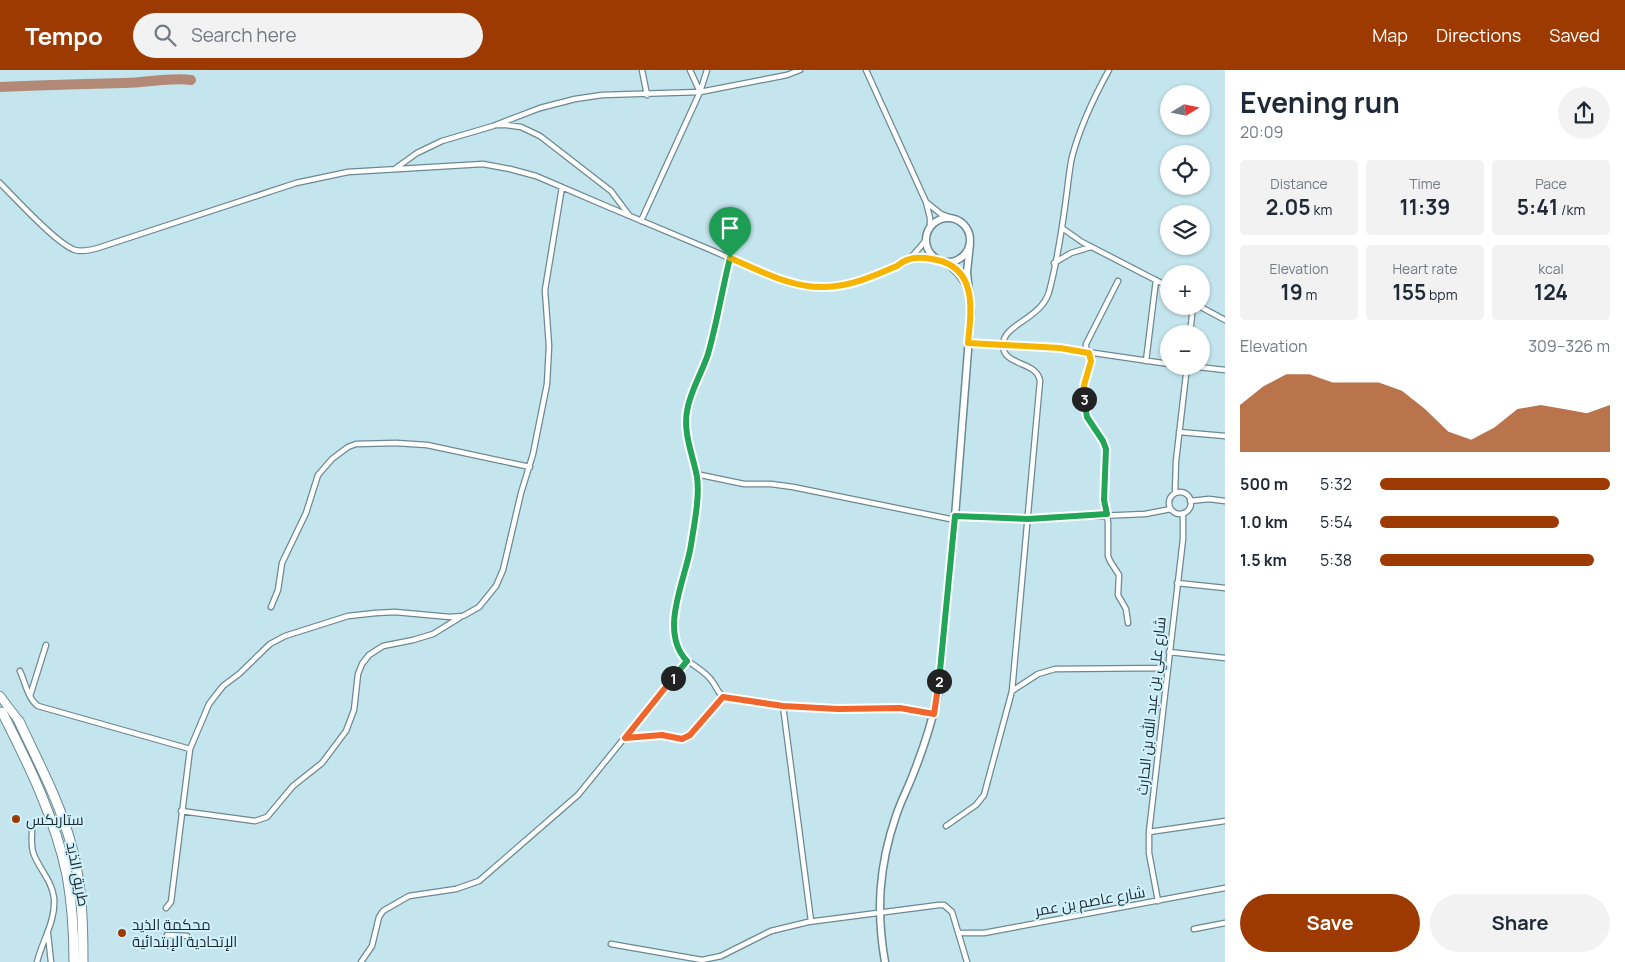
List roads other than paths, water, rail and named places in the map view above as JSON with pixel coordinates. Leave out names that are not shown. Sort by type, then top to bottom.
[{"type":"highway","name":"طريق الذيد","points":[[1,710],[52,822],[61,850],[70,898],[74,962]]},
{"type":"highway","name":"طريق الذيد","points":[[19,721],[49,786],[64,822],[72,848],[83,914],[83,962]]},
{"type":"main road","points":[[0,696],[19,721]]},
{"type":"street","points":[[642,70],[647,95]]},
{"type":"street","points":[[690,70],[700,92]]},
{"type":"street","points":[[641,221],[700,92],[707,70]]},
{"type":"street","points":[[395,169],[429,146],[540,108],[584,97],[700,92],[786,75],[800,70]]},
{"type":"street","points":[[0,184],[60,241],[76,250],[87,250],[306,180],[348,172],[490,165],[536,176],[792,283],[823,287],[839,286],[870,277],[907,260],[926,240],[930,228],[930,218],[926,202],[866,70]]},
{"type":"street","points":[[946,826],[976,805],[984,795],[1012,691],[1040,381],[1034,369],[1009,358],[1003,345],[1005,337],[1011,329],[1032,316],[1043,304],[1048,294],[1062,228],[1072,158],[1098,89],[1109,70]]},
{"type":"street","points":[[492,126],[514,126],[540,136],[611,190],[630,216]]},
{"type":"street","points":[[166,908],[171,902],[190,749],[207,709],[218,692],[268,646],[279,639],[354,616],[395,612],[460,617],[469,614],[479,607],[499,581],[505,564],[521,493],[540,428],[548,377],[549,346],[545,290],[562,187]]},
{"type":"street","points":[[885,962],[879,912],[880,884],[896,816],[916,767],[934,714],[938,694],[955,518],[971,312],[967,264],[970,244],[968,230],[959,221],[941,214],[926,202]]},
{"type":"street","points":[[930,228],[942,219],[952,218]]},
{"type":"street","points":[[1062,228],[1091,247],[1160,282]]},
{"type":"street","points":[[926,240],[930,253],[958,273],[969,288]]},
{"type":"street","points":[[907,260],[928,258],[944,262],[955,261],[962,258],[970,244]]},
{"type":"street","points":[[1054,263],[1072,253],[1091,247]]},
{"type":"street","points":[[730,258],[708,354],[690,396],[686,413],[688,443],[696,474],[698,491],[688,564],[678,596],[674,623],[676,645],[687,661],[707,674],[723,697],[783,706],[838,709],[900,708],[934,714]]},
{"type":"street","points":[[1146,361],[1156,280]]},
{"type":"street","points":[[1118,281],[1086,344],[1091,361],[1083,389],[1088,420],[1103,441],[1106,449],[1104,500],[1107,514],[1109,559],[1119,575],[1118,595],[1126,609],[1128,623]]},
{"type":"street","points":[[1210,312],[1225,320]]},
{"type":"street","points":[[968,343],[1060,348],[1160,363]]},
{"type":"street","points":[[1210,368],[1225,370]]},
{"type":"street","points":[[1175,494],[1184,493],[1190,501],[1190,507],[1183,513],[1176,513],[1171,509],[1169,502],[1175,494],[1179,432],[1187,375]]},
{"type":"street","points":[[1179,432],[1225,436]]},
{"type":"street","points":[[271,607],[278,590],[282,563],[304,518],[318,475],[332,459],[348,447],[356,444],[427,444],[530,467]]},
{"type":"street","points":[[696,474],[744,484],[778,484],[955,518],[1028,519],[1152,513],[1171,509]]},
{"type":"street","points":[[1190,501],[1209,499],[1225,501]]},
{"type":"street","name":"شارع علي بن عبد الله بن الحارث","points":[[1158,901],[1149,852],[1149,832],[1183,539],[1183,513]]},
{"type":"street","points":[[1177,584],[1225,588]]},
{"type":"street","points":[[181,811],[255,821],[267,817],[293,786],[322,762],[346,732],[354,710],[358,674],[362,664],[369,655],[383,646],[433,634],[452,624],[460,617]]},
{"type":"street","points":[[30,696],[46,646]]},
{"type":"street","points":[[1169,652],[1225,658]]},
{"type":"street","points":[[361,962],[372,946],[378,917],[383,911],[405,898],[464,887],[486,876],[578,795],[687,661]]},
{"type":"street","points":[[1012,691],[1038,674],[1055,669],[1168,668]]},
{"type":"street","points":[[20,671],[30,696],[40,706],[190,749]]},
{"type":"street","points":[[625,738],[662,735],[685,738],[690,735],[723,697]]},
{"type":"street","points":[[783,706],[811,921]]},
{"type":"street","points":[[1149,832],[1225,821]]},
{"type":"street","points":[[32,828],[33,852],[50,884],[54,907],[48,932],[37,962]]},
{"type":"street","name":"شارع عاصم بن عمر","points":[[959,933],[984,933],[1225,888]]},
{"type":"street","points":[[611,944],[702,960],[711,959],[721,956],[771,931],[811,921],[944,905],[952,912],[967,962]]},
{"type":"street","points":[[1194,929],[1225,923]]},
{"type":"street","points":[[48,932],[51,962]]},
{"type":"street","points":[[168,935],[187,936]]},
{"type":"waterway","points":[[0,87],[133,83],[174,79],[191,80]]},
{"type":"place","name":"ستاربكس","points":[[16,819]]},
{"type":"place","name":"محكمة الذيد الإتحادية الإبتدائية","points":[[122,933]]}]
